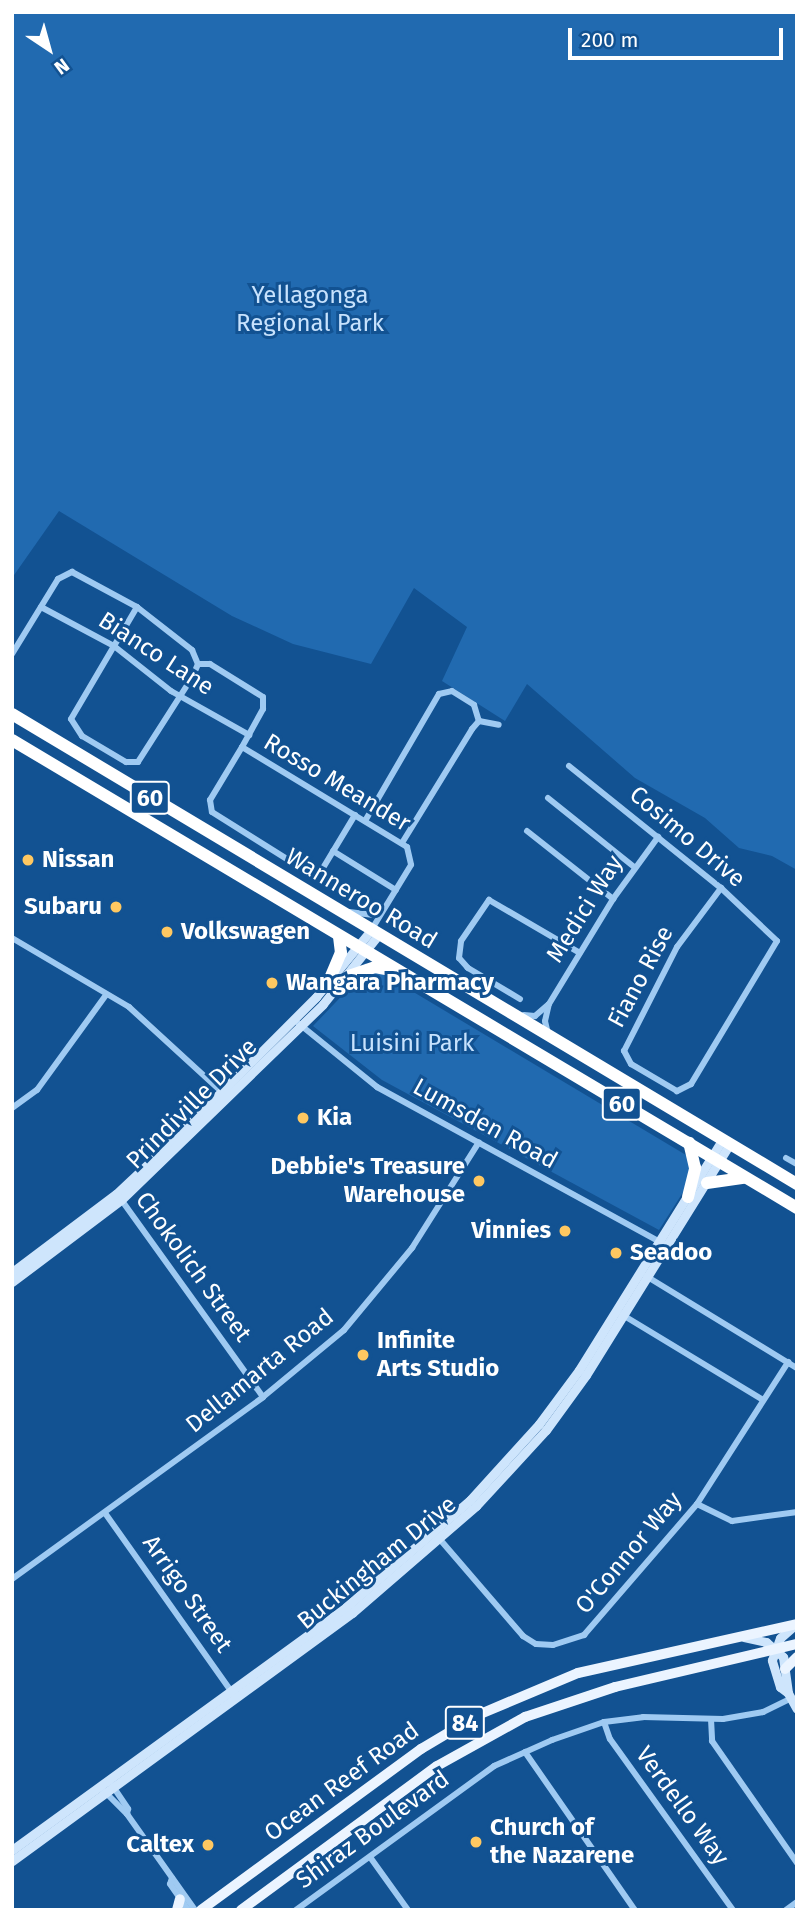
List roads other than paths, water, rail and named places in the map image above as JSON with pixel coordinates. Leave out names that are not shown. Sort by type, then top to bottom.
[{"type":"highway","name":"Wanneroo Road","points":[[12,714],[797,1184]]},
{"type":"highway","name":"Wanneroo Road","points":[[12,740],[797,1208]]},
{"type":"highway","points":[[328,983],[341,953],[339,937]]},
{"type":"highway","points":[[349,976],[375,967],[400,972]]},
{"type":"highway","points":[[688,1197],[695,1168],[689,1143]]},
{"type":"highway","points":[[707,1183],[748,1179]]},
{"type":"main road","name":"Ocean Reef Road","points":[[201,1910],[421,1749],[478,1715],[578,1673],[796,1624]]},
{"type":"main road","name":"Ocean Reef Road","points":[[241,1909],[437,1766],[525,1717],[615,1686],[797,1644]]},
{"type":"main road","points":[[785,1668],[797,1657]]},
{"type":"main road","points":[[177,1910],[180,1899]]},
{"type":"street","points":[[12,654],[58,579],[72,572],[137,607],[192,650],[198,664],[138,762],[126,762],[82,736],[71,719],[137,607]]},
{"type":"street","name":"Bianco Lane","points":[[41,607],[114,646],[181,695],[249,735]]},
{"type":"street","name":"Rosso Meander","points":[[198,664],[210,664],[263,697],[263,709],[242,747],[402,842],[411,865],[375,932]]},
{"type":"street","points":[[365,821],[439,694],[452,691],[474,705],[479,721],[402,842]]},
{"type":"street","points":[[479,721],[499,725]]},
{"type":"street","points":[[242,747],[210,800],[212,812],[309,871],[323,868],[355,815]]},
{"type":"street","name":"Cosimo Drive","points":[[569,766],[721,888],[777,941]]},
{"type":"street","points":[[548,798],[634,867]]},
{"type":"street","points":[[527,831],[613,899]]},
{"type":"street","name":"Medici Way","points":[[549,1004],[634,867],[658,838]]},
{"type":"street","points":[[333,851],[396,890]]},
{"type":"street","name":"Fiano Rise","points":[[721,888],[688,929],[664,971],[626,1046],[631,1065],[674,1091],[689,1087],[777,941]]},
{"type":"street","points":[[520,999],[468,968],[460,958],[461,941],[489,900],[580,953]]},
{"type":"street","points":[[334,908],[374,915],[384,911]]},
{"type":"street","name":"Prindiville Drive","points":[[12,1282],[119,1197],[297,1022],[349,976],[375,932]]},
{"type":"street","points":[[12,938],[129,1007],[224,1094]]},
{"type":"street","name":"Prindiville Drive","points":[[297,1022],[328,983],[363,951]]},
{"type":"street","points":[[12,1108],[37,1090],[106,995]]},
{"type":"street","points":[[505,1009],[529,1016],[549,1004]]},
{"type":"street","points":[[549,1004],[545,1021],[549,1036]]},
{"type":"street","name":"Lumsden Road","points":[[297,1022],[377,1087],[664,1244]]},
{"type":"street","name":"Dellamarta Road","points":[[12,1579],[302,1368],[370,1303],[412,1248],[480,1142]]},
{"type":"street","name":"Buckingham Drive","points":[[664,1244],[707,1183],[725,1142]]},
{"type":"street","points":[[786,1158],[797,1164]]},
{"type":"street","name":"Buckingham Drive","points":[[12,1861],[439,1537],[546,1430],[623,1315],[688,1197],[716,1159]]},
{"type":"street","name":"Prindiville Drive","points":[[12,1272],[119,1197]]},
{"type":"street","name":"Chokolich Street","points":[[119,1197],[263,1397]]},
{"type":"street","points":[[646,1276],[797,1368]]},
{"type":"street","points":[[623,1315],[763,1400]]},
{"type":"street","name":"O'Connor Way","points":[[439,1537],[523,1636],[536,1644],[553,1645],[584,1635],[697,1504],[788,1362]]},
{"type":"street","points":[[697,1504],[732,1521],[797,1512]]},
{"type":"street","name":"Arrigo Street","points":[[105,1513],[234,1694]]},
{"type":"street","points":[[796,1624],[774,1649],[772,1660],[780,1687],[797,1709]]},
{"type":"street","points":[[739,1637],[760,1639],[774,1649],[785,1668],[789,1696]]},
{"type":"street","name":"Shiraz Boulevard","points":[[296,1910],[494,1766],[526,1752],[604,1722],[643,1717],[711,1719],[763,1712],[789,1696]]},
{"type":"street","points":[[711,1719],[712,1741],[797,1863]]},
{"type":"street","name":"Verdello Way","points":[[604,1722],[610,1739],[733,1910]]},
{"type":"street","points":[[526,1752],[634,1909]]},
{"type":"street","points":[[107,1787],[128,1808],[127,1814],[195,1910]]},
{"type":"street","name":"Buckingham Drive","points":[[12,1850],[107,1787]]},
{"type":"street","points":[[370,1857],[408,1910]]},
{"type":"street","points":[[172,1878],[170,1884],[188,1910]]},
{"type":"street","points":[[786,1910],[797,1902]]},
{"type":"place","name":"Nissan","points":[[28,860]]},
{"type":"place","name":"Subaru","points":[[116,907]]},
{"type":"place","name":"Volkswagen","points":[[167,932]]},
{"type":"place","name":"Wangara Pharmacy","points":[[272,983]]},
{"type":"place","name":"Kia","points":[[303,1118]]},
{"type":"place","name":"Debbie's Treasure Warehouse","points":[[479,1181]]},
{"type":"place","name":"Vinnies","points":[[565,1231]]},
{"type":"place","name":"Seadoo","points":[[616,1253]]},
{"type":"place","name":"Infinite Arts Studio","points":[[363,1355]]},
{"type":"place","name":"Church of the Nazarene","points":[[476,1842]]},
{"type":"place","name":"Caltex","points":[[208,1845]]},
{"type":"park label","name":"Yellagonga Regional Park","points":[[310,310]]},
{"type":"park label","name":"Luisini Park","points":[[412,1044]]}]
